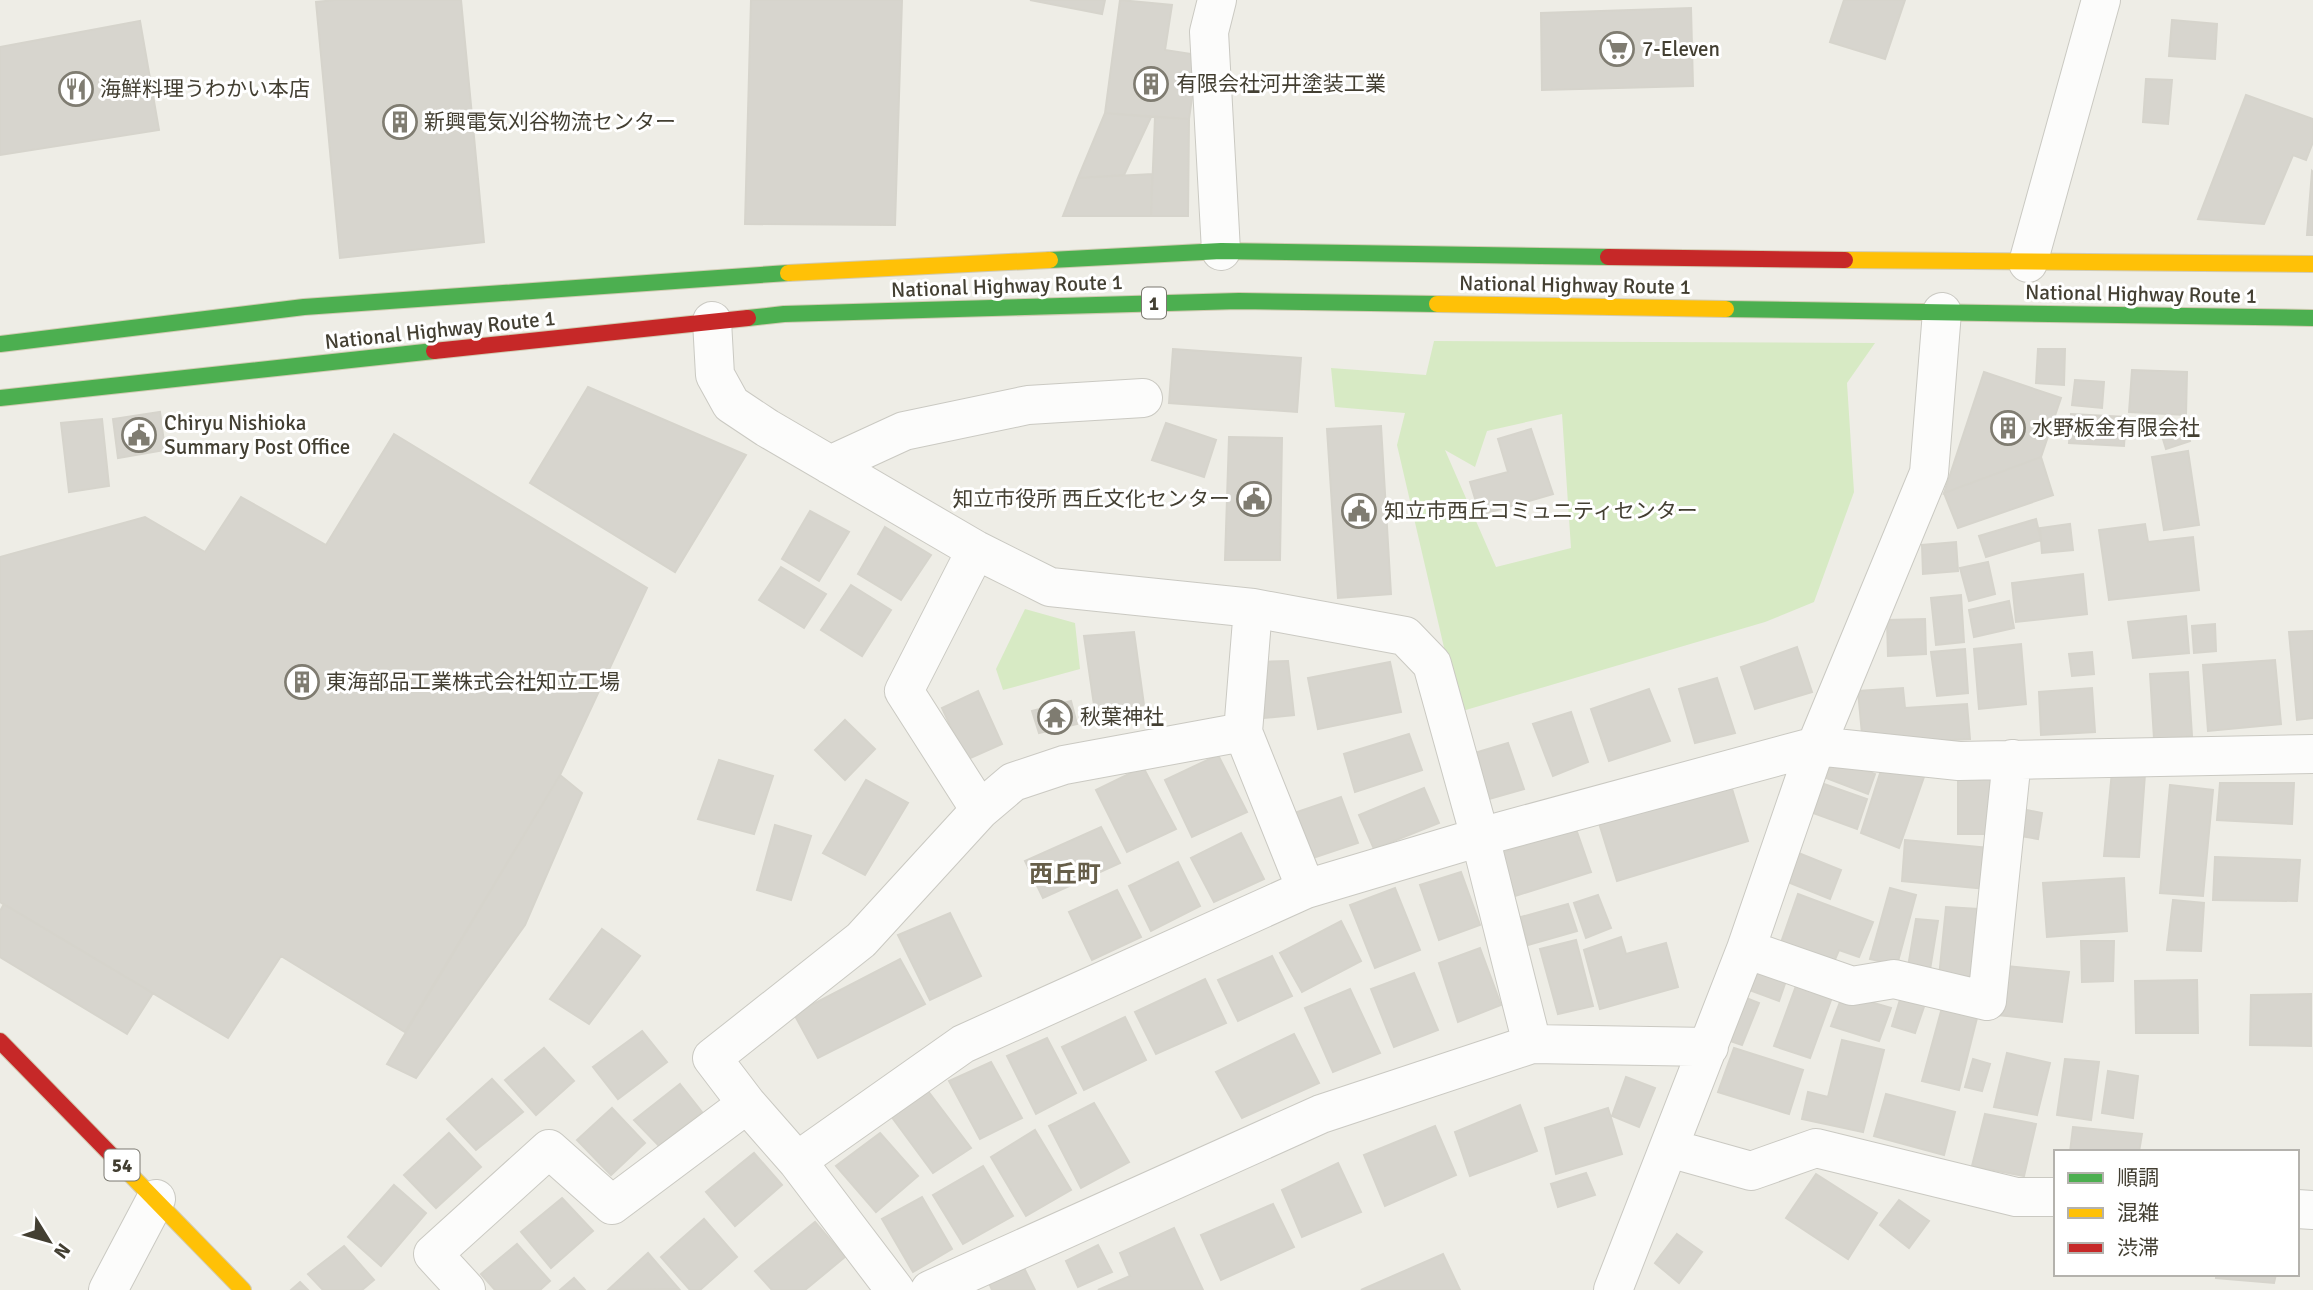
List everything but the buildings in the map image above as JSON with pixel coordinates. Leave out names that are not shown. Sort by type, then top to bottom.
[{"type":"main road","name":"National Highway Route 1","points":[[0,344],[304,307],[787,273],[1221,251],[2028,263],[2313,264]]},
{"type":"main road","name":"National Highway Route 1","points":[[0,398],[784,314],[1239,301],[2313,318]]},
{"type":"main road","name":"54","points":[[0,1041],[243,1290]]},
{"type":"street","points":[[1217,0],[1209,32],[1221,251]]},
{"type":"street","points":[[2028,263],[2101,0]]},
{"type":"street","points":[[1614,1290],[1746,949],[1816,746],[1929,473],[1942,312]]},
{"type":"street","points":[[712,321],[715,375],[731,404],[976,550],[1050,587],[1253,608],[1405,636],[1432,664],[1480,837],[1532,1044]]},
{"type":"street","points":[[830,465],[904,431],[1028,405],[1143,398]]},
{"type":"street","points":[[976,550],[904,691],[980,810]]},
{"type":"street","points":[[1253,608],[1243,732],[1306,889]]},
{"type":"street","points":[[895,1290],[797,1161],[747,1104],[712,1058],[861,940],[980,810],[1013,782],[1064,765],[1243,732]]},
{"type":"street","points":[[797,1161],[963,1044],[1306,889],[1480,837],[1816,746],[1959,761],[2313,754]]},
{"type":"street","points":[[1746,949],[1852,986],[1894,979],[1987,1002],[2012,759]]},
{"type":"street","points":[[930,1290],[1321,1114],[1532,1044],[1709,1046]]},
{"type":"street","points":[[466,1290],[433,1254],[549,1149],[612,1205],[747,1104]]},
{"type":"street","points":[[1669,1148],[1751,1171],[1816,1148],[2016,1197],[2054,1197]]},
{"type":"street","points":[[107,1290],[156,1199]]},
{"type":"green space","points":[[1434,341],[1875,343],[1847,383],[1854,492],[1814,602],[1765,622],[1459,712],[1397,445],[1405,413],[1335,407],[1331,368],[1426,375]],"holes":[[[1562,414],[1571,548],[1496,567],[1445,450],[1475,467],[1487,431]]]},
{"type":"green space","points":[[1025,609],[1075,623],[1080,669],[1003,690],[996,669]]},
{"type":"traffic: fast","points":[[1050,260],[1221,251],[1608,257]]},
{"type":"traffic: fast","points":[[0,344],[304,307],[788,273]]},
{"type":"traffic: fast","points":[[748,318],[784,314],[1239,301],[1437,304]]},
{"type":"traffic: fast","points":[[1726,309],[2313,318]]},
{"type":"traffic: fast","points":[[0,398],[434,351]]},
{"type":"traffic: slow","points":[[788,273],[1050,260]]},
{"type":"traffic: slow","points":[[1845,260],[2313,264]]},
{"type":"traffic: slow","points":[[1437,304],[1726,309]]},
{"type":"traffic: slow","points":[[124,1168],[243,1290]]},
{"type":"traffic: jam","points":[[1608,257],[1845,260]]},
{"type":"traffic: jam","points":[[434,351],[748,318]]},
{"type":"traffic: jam","points":[[0,1041],[124,1168]]},
{"type":"place","name":"7-Eleven","points":[[1617,49]]},
{"type":"place","name":"有限会社河井塗装工業","points":[[1151,84]]},
{"type":"place","name":"海鮮料理うわかい本店","points":[[76,89]]},
{"type":"place","name":"新興電気刈谷物流センター","points":[[400,122]]},
{"type":"place","name":"水野板金有限会社","points":[[2008,428]]},
{"type":"place","name":"Chiryu Nishioka Summary Post Office","points":[[139,435]]},
{"type":"place","name":"知立市役所 西丘文化センター","points":[[1254,499]]},
{"type":"place","name":"知立市西丘コミュニティセンター","points":[[1359,511]]},
{"type":"place","name":"東海部品工業株式会社知立工場","points":[[302,682]]},
{"type":"place","name":"秋葉神社","points":[[1055,717]]},
{"type":"district","name":"西丘町","points":[[1065,874]]}]
